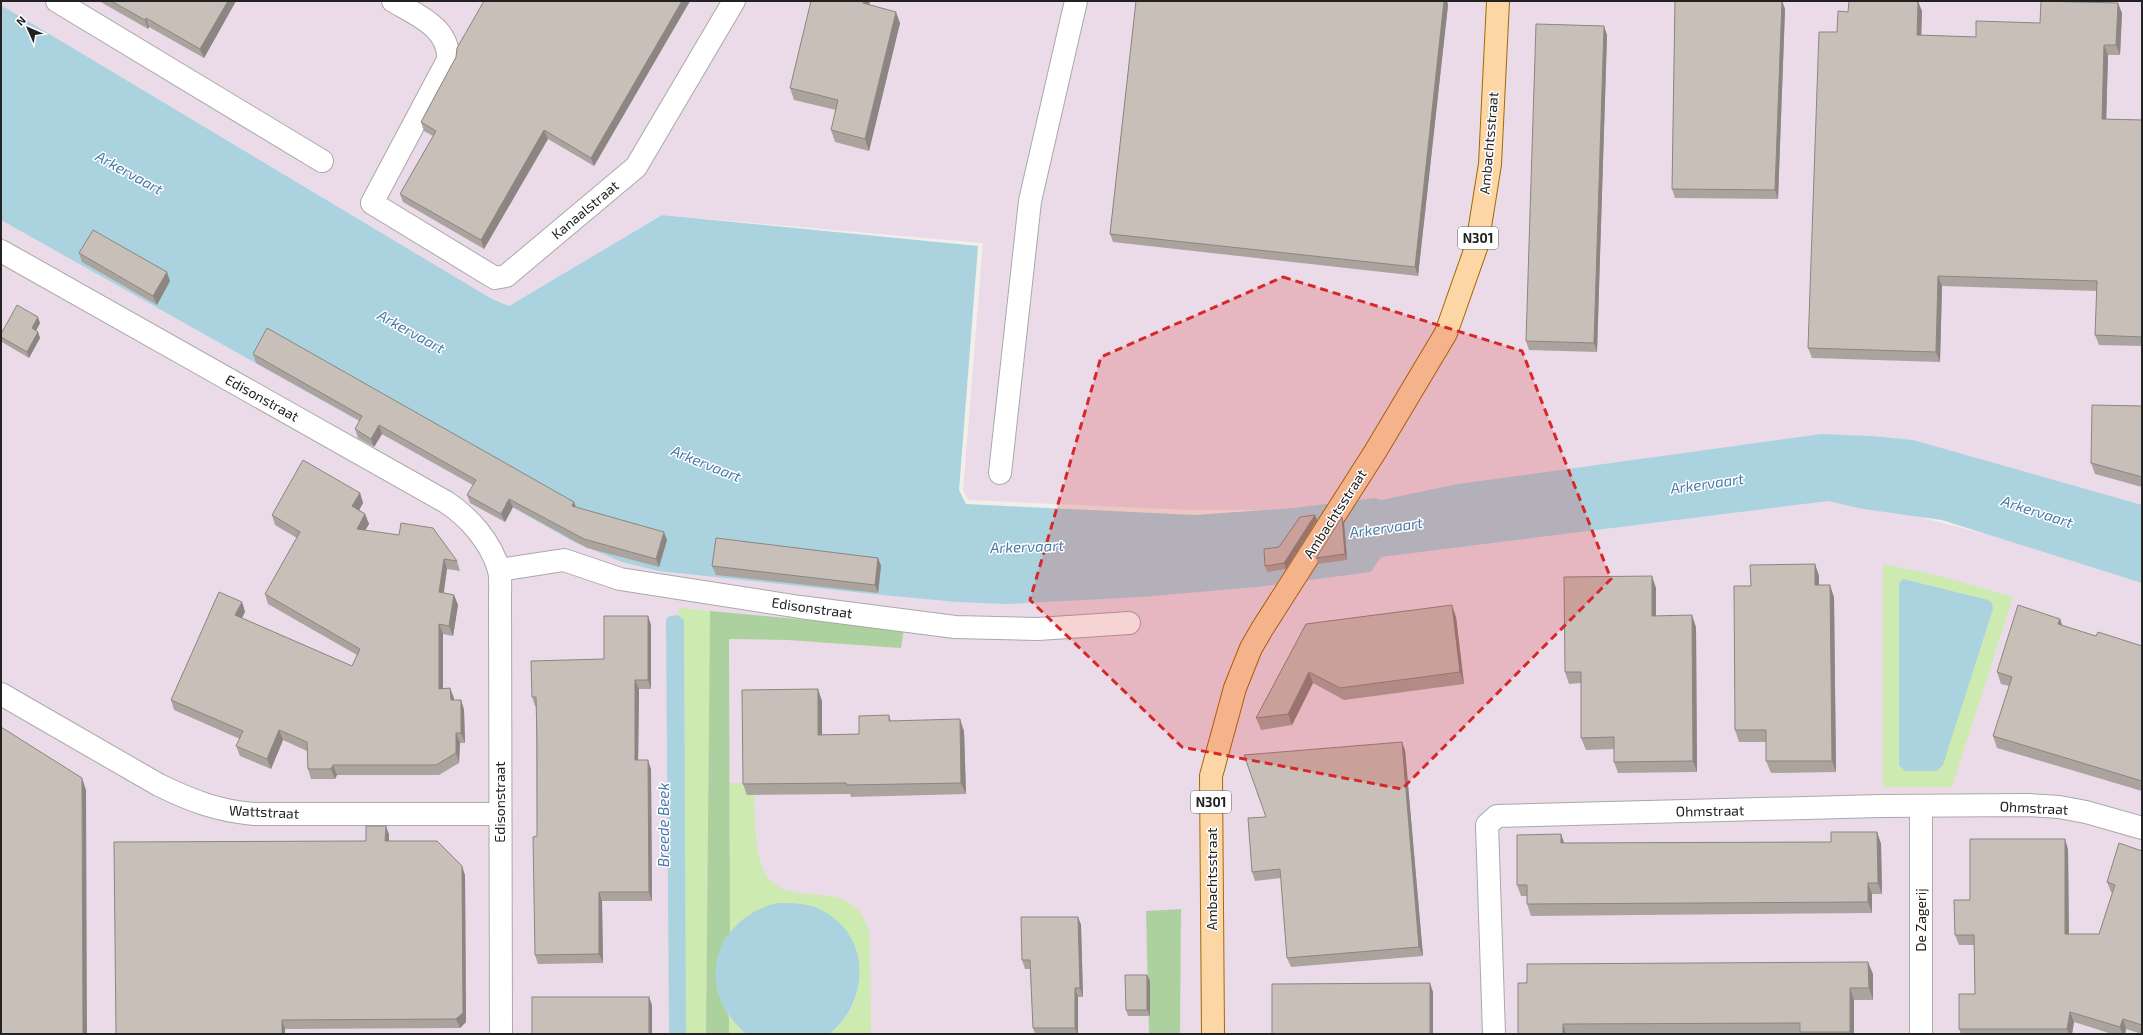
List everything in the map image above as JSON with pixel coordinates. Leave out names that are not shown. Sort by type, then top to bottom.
[{"type":"main road","name":"Ambachtsstraat","points":[[1213,1034],[1211,776],[1235,688],[1251,648],[1446,333],[1477,245],[1490,164],[1498,1]]},
{"type":"street","points":[[57,1],[322,161]]},
{"type":"street","name":"Kanaalstraat","points":[[393,1],[436,28],[446,41],[448,60],[372,203],[495,278],[506,276],[636,167],[734,1]]},
{"type":"street","points":[[1000,473],[1030,201],[1076,1]]},
{"type":"street","name":"Edisonstraat","points":[[1,251],[446,502],[462,513],[477,530],[488,547],[499,570],[501,1034]]},
{"type":"street","name":"Edisonstraat","points":[[499,570],[564,560],[620,579],[800,607],[955,626],[1038,629],[1129,623]]},
{"type":"street","name":"Wattstraat","points":[[4,696],[159,785],[185,798],[222,810],[254,814],[500,814]]},
{"type":"street","name":"Ohmstraat","points":[[1494,1034],[1487,826],[1497,816],[2028,805],[2059,807],[2086,812],[2142,828]]},
{"type":"street","name":"De Zagerij","points":[[1921,807],[1921,1034]]},
{"type":"highlighted area","points":[[1283,277],[1522,351],[1611,579],[1402,789],[1182,747],[1030,600],[1101,357]]},
{"type":"shaded area","name":"Arkervaart","points":[[1,1],[2142,1],[2142,515],[1902,451],[1439,492],[1347,505],[1379,541],[1814,490],[2142,574],[2142,1034],[1,1034],[1,171],[673,552],[1309,510],[1189,510],[969,500],[963,491],[983,243],[662,215],[509,306],[492,299],[1,5]]},
{"type":"green space","points":[[1883,564],[1941,576],[2013,597],[1952,787],[1883,787]]},
{"type":"green space","points":[[681,608],[710,611],[706,1034],[686,1034],[684,620],[677,615]]},
{"type":"green space","points":[[710,611],[904,629],[901,648],[787,640],[729,639],[730,933],[724,941],[716,980],[718,993],[729,1017],[729,1034],[706,1034]]},
{"type":"green space","points":[[730,783],[754,783],[758,852],[764,871],[774,884],[788,891],[834,897],[849,902],[861,914],[870,934],[871,1034],[829,1034],[841,1023],[850,1010],[856,996],[859,981],[859,966],[856,952],[849,937],[839,924],[730,933]]},
{"type":"green space","points":[[1181,909],[1180,1034],[1149,1034],[1146,911]]},
{"type":"green space","points":[[729,1017],[747,1034],[729,1034]]},
{"type":"water","points":[[1,5],[492,299],[509,306],[662,215],[978,246],[959,490],[966,504],[1195,515],[1293,508],[1375,498],[1381,500],[1458,484],[1821,434],[1872,436],[1913,440],[2142,505],[2142,583],[1942,520],[1863,509],[1828,501],[1381,557],[1371,572],[1257,587],[1141,597],[1006,604],[957,602],[872,594],[659,571],[622,562],[574,542],[1,220]]},
{"type":"water","points":[[1903,579],[1988,600],[1992,603],[1993,609],[1943,765],[1936,771],[1905,771],[1899,765],[1899,583]]},
{"type":"water","points":[[677,615],[684,620],[686,1034],[669,1034],[666,619],[670,616]]},
{"type":"water","points":[[777,903],[802,904],[817,908],[835,919],[848,933],[856,949],[859,967],[858,985],[853,1003],[843,1020],[829,1034],[747,1034],[730,1017],[720,998],[716,978],[717,959],[725,940],[737,924],[755,912]]},
{"type":"building","points":[[111,1],[228,1],[200,49],[146,18],[145,20]]},
{"type":"building","points":[[484,1],[682,1],[591,158],[544,130],[481,240],[400,194],[436,131],[421,122],[456,57],[457,48]]},
{"type":"building","points":[[811,1],[863,1],[863,3],[896,12],[865,139],[831,130],[838,100],[790,88]]},
{"type":"building","points":[[1136,1],[1444,1],[1415,267],[1110,234]]},
{"type":"building","points":[[1675,1],[1782,1],[1775,190],[1672,189]]},
{"type":"building","points":[[1849,1],[1918,1],[1917,35],[1976,37],[1976,21],[2040,23],[2041,1],[2118,3],[2116,45],[2104,45],[2102,119],[2142,120],[2142,337],[2095,335],[2097,281],[1938,276],[1936,352],[1808,348],[1819,32],[1837,32],[1838,11],[1848,12]]},
{"type":"building","points":[[1536,24],[1604,26],[1594,343],[1526,341]]},
{"type":"building","points":[[93,230],[167,272],[153,296],[79,253]]},
{"type":"building","points":[[17,305],[38,317],[32,328],[38,332],[27,352],[1,337],[1,334]]},
{"type":"building","points":[[267,328],[574,502],[572,506],[664,532],[656,559],[584,539],[509,499],[501,514],[467,495],[476,480],[379,425],[371,439],[355,429],[362,416],[253,354]]},
{"type":"building","points":[[2092,405],[2142,406],[2142,477],[2091,463]]},
{"type":"building","points":[[303,460],[360,493],[352,506],[365,514],[357,529],[399,535],[401,523],[433,528],[457,561],[444,559],[439,592],[454,595],[449,626],[439,624],[439,689],[450,688],[451,700],[461,700],[461,733],[456,733],[456,753],[436,765],[333,765],[331,769],[308,769],[307,742],[279,730],[267,759],[236,746],[243,731],[171,700],[219,592],[242,602],[235,615],[352,666],[360,649],[265,594],[300,532],[272,515]]},
{"type":"building","points":[[1315,515],[1284,563],[1265,566],[1264,549],[1279,547],[1300,517]]},
{"type":"building","points":[[1342,517],[1345,554],[1316,558]]},
{"type":"building","points":[[716,538],[878,558],[875,585],[712,566]]},
{"type":"building","points":[[1815,564],[1815,585],[1830,585],[1832,761],[1766,761],[1766,730],[1735,730],[1734,586],[1751,586],[1750,565]]},
{"type":"building","points":[[1652,576],[1652,616],[1692,615],[1693,761],[1614,762],[1614,737],[1581,738],[1581,672],[1565,672],[1564,577]]},
{"type":"building","points":[[1452,605],[1460,672],[1340,688],[1309,672],[1288,714],[1256,718],[1306,624]]},
{"type":"building","points":[[2018,605],[2060,619],[2058,624],[2096,636],[2098,632],[2142,646],[2142,781],[1993,736],[2012,677],[1997,672]]},
{"type":"building","points":[[604,616],[648,616],[648,680],[635,680],[635,760],[648,760],[649,892],[599,892],[599,954],[535,955],[533,837],[537,836],[537,739],[536,697],[532,697],[531,661],[604,659]]},
{"type":"building","points":[[818,689],[818,735],[859,734],[859,716],[889,715],[889,721],[960,719],[961,783],[847,785],[846,783],[743,784],[742,690]]},
{"type":"building","points":[[1,727],[82,778],[83,1034],[1,1034]]},
{"type":"building","points":[[1402,742],[1419,947],[1287,958],[1280,869],[1252,872],[1248,818],[1266,817],[1244,755]]},
{"type":"building","points":[[366,826],[386,826],[385,841],[437,841],[462,866],[463,1013],[456,1019],[282,1020],[282,1034],[116,1034],[114,842],[366,841]]},
{"type":"building","points":[[1831,832],[1877,832],[1878,883],[1868,883],[1868,902],[1527,904],[1527,885],[1517,885],[1517,835],[1561,834],[1561,843],[1831,842]]},
{"type":"building","points":[[1970,839],[2065,839],[2065,934],[2099,934],[2115,885],[2107,882],[2119,843],[2142,851],[2142,1025],[2123,1019],[2120,1027],[2070,1012],[2067,1029],[1959,1029],[1959,994],[1975,994],[1974,935],[1955,935],[1954,900],[1970,900]]},
{"type":"building","points":[[1021,917],[1078,917],[1080,988],[1075,988],[1075,1028],[1033,1028],[1030,960],[1022,960]]},
{"type":"building","points":[[1868,962],[1869,988],[1850,988],[1850,1032],[1800,1032],[1800,1023],[1563,1024],[1563,1034],[1518,1034],[1518,983],[1527,983],[1527,964]]},
{"type":"building","points":[[1125,975],[1147,975],[1147,1010],[1126,1010]]},
{"type":"building","points":[[1430,983],[1430,1034],[1272,1034],[1272,984]]},
{"type":"building","points":[[532,997],[649,997],[649,1034],[532,1034]]},
{"type":"water label","name":"Breede Beek","points":[[664,825]]}]
